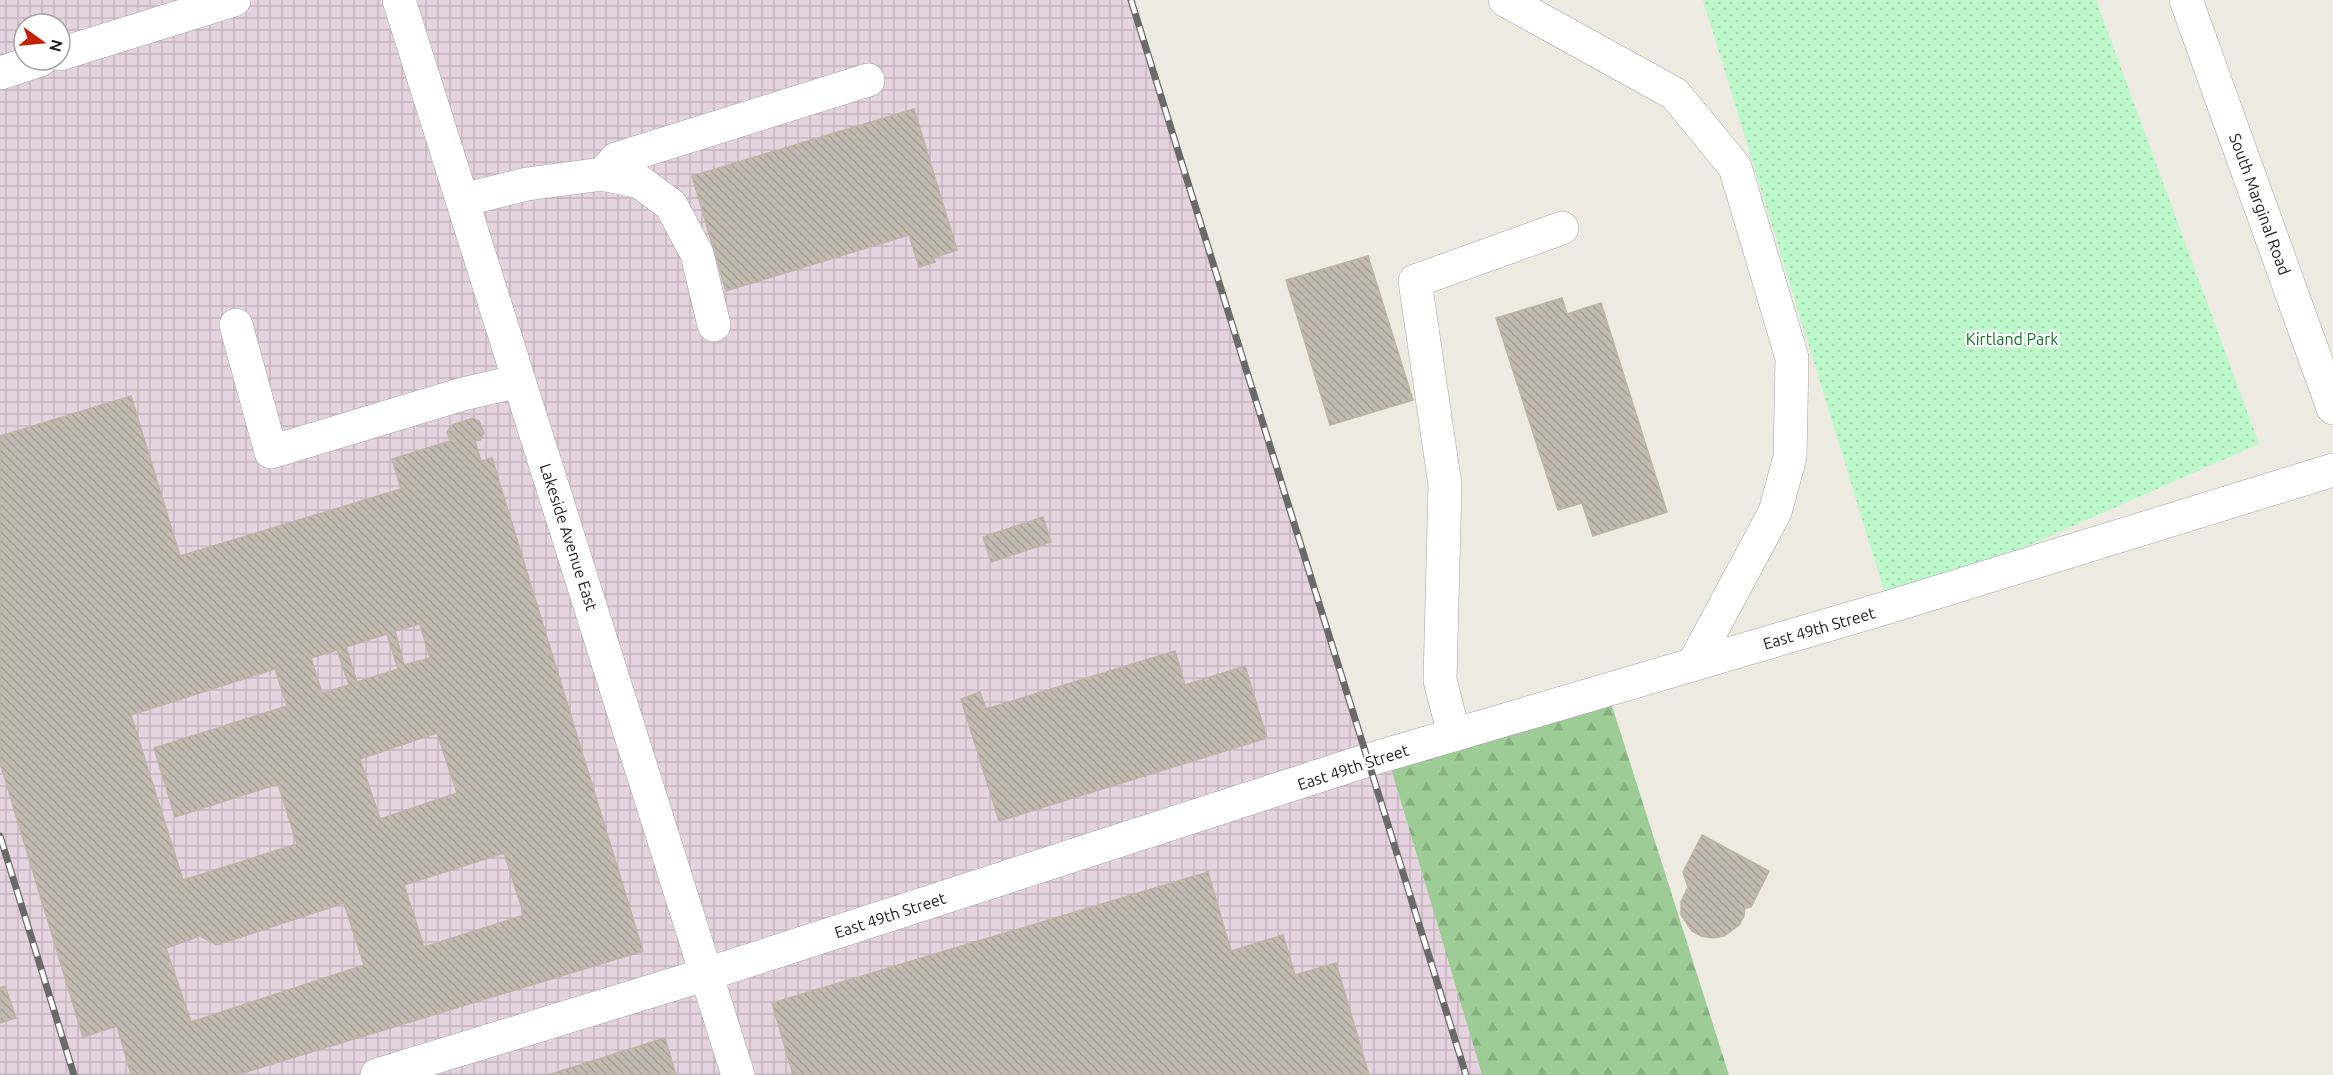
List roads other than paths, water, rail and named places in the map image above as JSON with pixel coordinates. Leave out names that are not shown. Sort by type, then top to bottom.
[{"type":"street","points":[[72,50],[234,0]]},
{"type":"street","name":"Lakeside Avenue East","points":[[399,0],[738,1075]]},
{"type":"street","points":[[1505,0],[1675,94],[1736,167],[1792,358],[1790,457],[1775,512],[1693,664]]},
{"type":"street","name":"South Marginal Road","points":[[2186,0],[2333,408]]},
{"type":"street","points":[[603,174],[616,159],[867,80]]},
{"type":"street","points":[[462,200],[528,184],[603,174],[640,182],[671,205],[697,254],[714,325]]},
{"type":"street","points":[[1454,735],[1440,680],[1445,485],[1415,281],[1562,228]]},
{"type":"street","points":[[236,325],[271,452],[463,394],[519,381]]},
{"type":"street","name":"East 49th Street","points":[[377,1075],[707,974],[1368,760],[1900,603],[2333,470]]},
{"type":"railway","points":[[1131,0],[1466,1075]]},
{"type":"railway","points":[[0,836],[74,1075]]},
{"type":"park label","name":"Kirtland Park","points":[[2012,339]]}]
